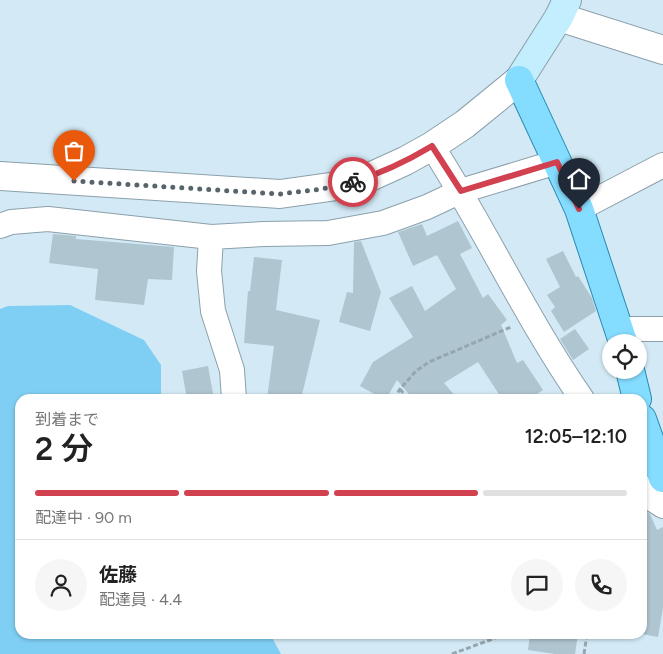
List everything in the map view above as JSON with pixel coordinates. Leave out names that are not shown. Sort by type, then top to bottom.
[{"type":"main road","points":[[563,8],[519,80],[579,209],[620,334]]},
{"type":"main road","points":[[632,379],[636,394]]},
{"type":"main road","points":[[647,433],[663,478]]},
{"type":"street","points":[[563,8],[663,50]]},
{"type":"street","points":[[0,176],[280,194],[337,186],[372,176],[406,162],[465,124],[519,80]]},
{"type":"street","points":[[432,146],[461,191],[559,366],[579,394]]},
{"type":"street","points":[[0,226],[11,222],[48,219],[211,237],[328,233],[383,223],[427,207],[461,191],[557,162]]},
{"type":"street","points":[[579,209],[663,165]]},
{"type":"street","points":[[211,237],[209,271],[214,311],[232,370],[234,394]]},
{"type":"street","points":[[633,334],[663,329]]},
{"type":"street","points":[[647,493],[652,499],[663,506]]},
{"type":"path","points":[[397,394],[416,371],[429,362],[532,318]]},
{"type":"path","points":[[400,389],[404,394]]},
{"type":"path","points":[[452,654],[492,639]]},
{"type":"path","points":[[584,654],[586,639]]},
{"type":"shaded area","points":[[70,305],[144,340],[161,365],[161,394],[15,394],[15,639],[273,639],[281,654],[0,654],[0,309],[8,306]]},
{"type":"building","points":[[458,221],[472,248],[460,254],[483,298],[488,294],[507,320],[501,325],[517,363],[523,360],[543,390],[537,394],[499,394],[478,362],[444,383],[454,394],[409,394],[397,380],[389,394],[374,394],[360,386],[373,362],[413,337],[389,298],[412,286],[425,311],[456,289],[437,255],[413,266],[398,232],[422,224],[427,236]]},
{"type":"building","points":[[53,234],[76,236],[76,239],[174,247],[172,280],[148,279],[144,305],[95,300],[98,269],[49,263]]},
{"type":"building","points":[[361,241],[381,292],[370,331],[339,322],[347,292],[353,293],[354,242]]},
{"type":"building","points":[[563,251],[576,277],[578,276],[592,298],[596,311],[564,332],[551,311],[555,307],[547,295],[560,287],[546,259]]},
{"type":"building","points":[[254,257],[282,260],[276,310],[320,320],[302,394],[268,394],[274,346],[244,343],[248,291],[250,291]]},
{"type":"building","points":[[575,329],[589,349],[573,360],[560,339]]},
{"type":"building","points":[[208,366],[213,394],[186,394],[182,371]]},
{"type":"building","points":[[647,512],[650,514],[657,530],[663,527],[663,608],[658,637],[647,635]]},
{"type":"building","points":[[529,639],[577,639],[575,654],[555,654],[528,650]]},
{"type":"way so far","points":[[74,181],[280,194],[322,189],[353,182]]},
{"type":"route","points":[[353,182],[406,162],[432,146],[461,191],[557,162],[579,209]]}]
